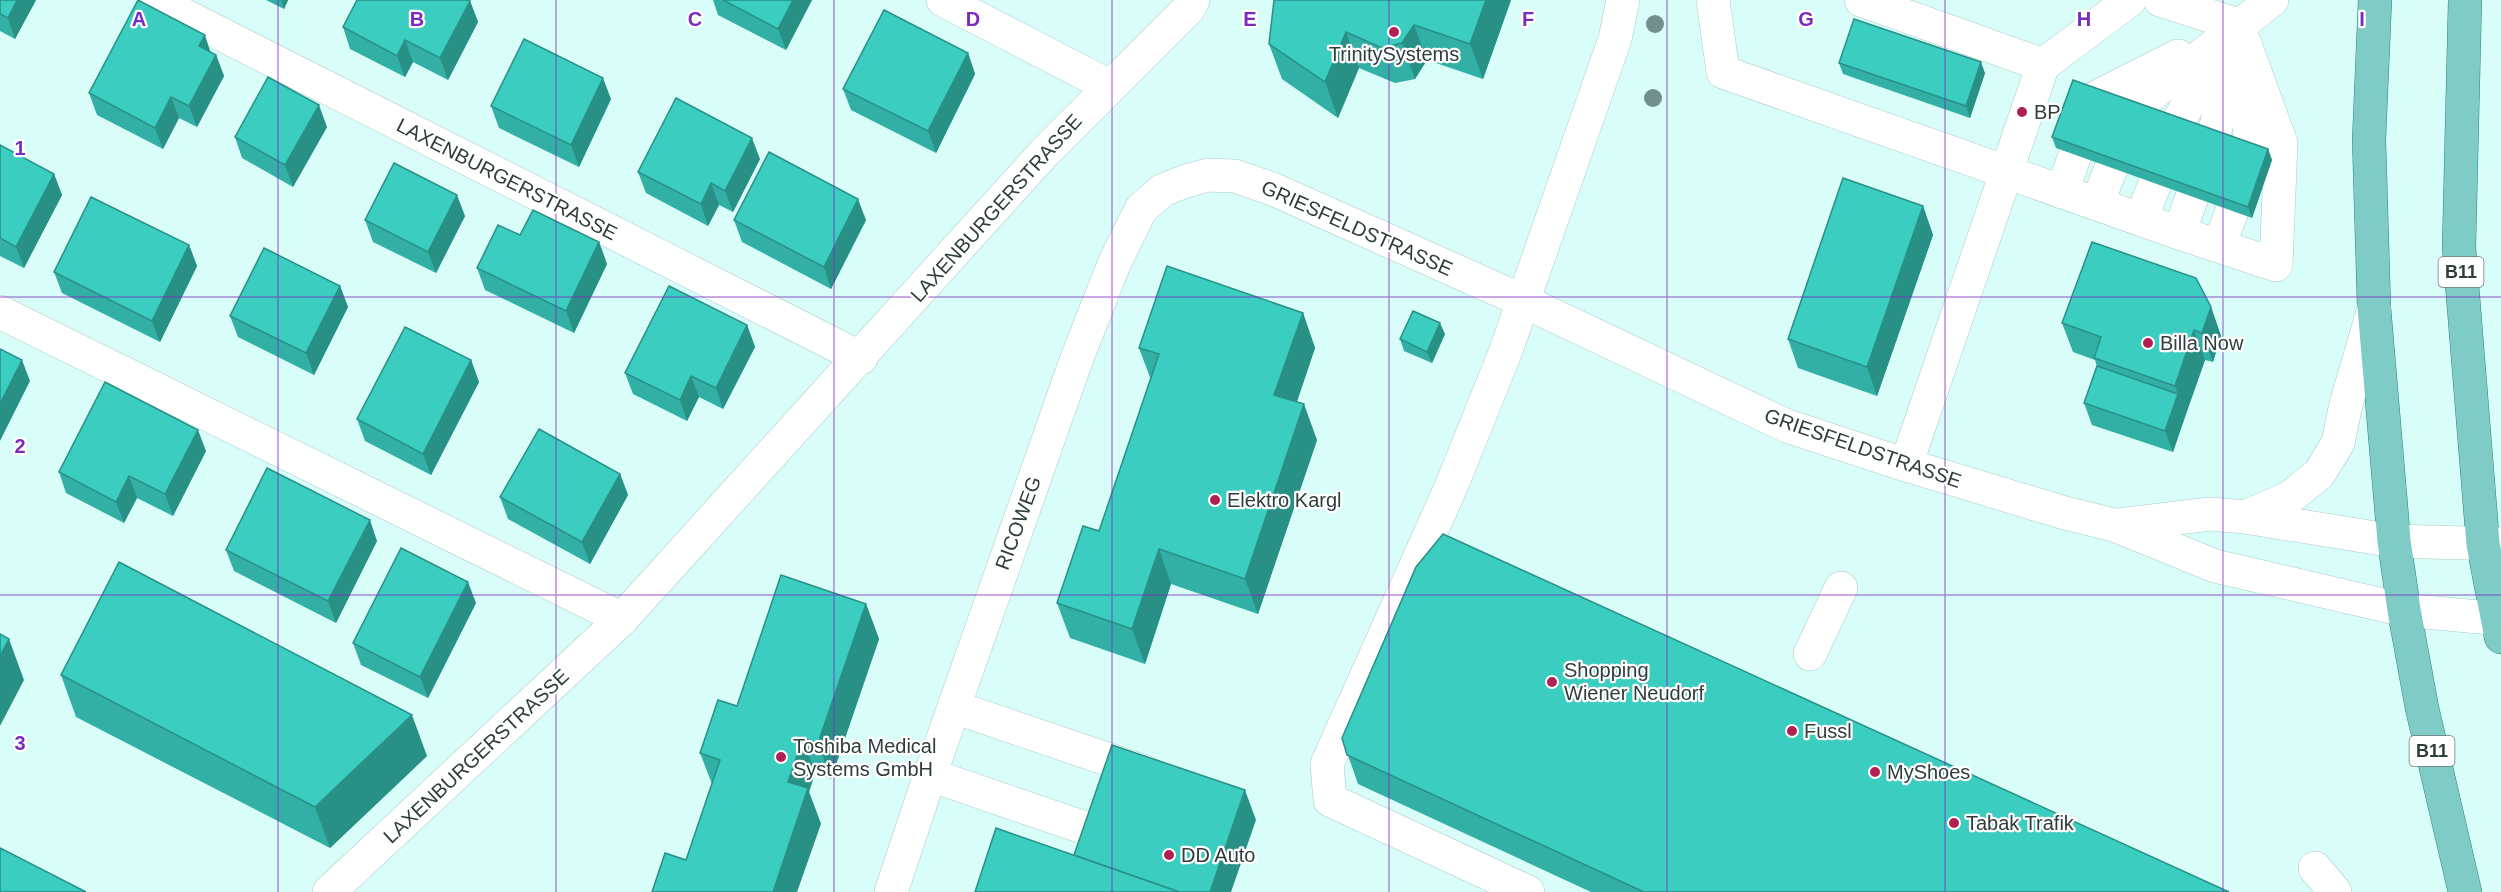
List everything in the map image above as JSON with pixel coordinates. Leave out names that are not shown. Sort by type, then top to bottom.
[{"type":"main road","name":"B11","points":[[2375,0],[2369,140],[2374,308],[2394,541],[2422,708],[2464,892]]},
{"type":"main road","name":"B11","points":[[2465,0],[2459,247],[2500,625]]},
{"type":"street","name":"LAXENBURGERSTRASSE","points":[[154,0],[861,358]]},
{"type":"street","points":[[943,0],[1109,86]]},
{"type":"street","name":"LAXENBURGERSTRASSE","points":[[329,892],[622,620],[1044,153],[1189,8],[1193,0]]},
{"type":"street","points":[[1528,892],[1330,800],[1327,764],[1451,487],[1523,302],[1615,39],[1623,0]]},
{"type":"street","points":[[1713,0],[1723,72],[2276,265],[2281,143],[2238,25]]},
{"type":"street","points":[[1861,0],[2043,65]]},
{"type":"street","points":[[1906,465],[2043,65],[2130,0]]},
{"type":"street","points":[[2160,0],[2238,25]]},
{"type":"street","points":[[2131,111],[2272,0]]},
{"type":"street","points":[[2095,98],[2238,25]]},
{"type":"street","points":[[2175,126],[2238,25]]},
{"type":"street","points":[[2213,140],[2238,25]]},
{"type":"street","points":[[2238,25],[2252,154]]},
{"type":"street","points":[[2062,192],[2075,155]]},
{"type":"street","points":[[2097,204],[2111,168]]},
{"type":"street","name":"GRIESFELDSTRASSE","points":[[1186,181],[1208,175],[1235,176],[1275,190],[1523,302],[1787,426],[1906,465],[2065,513],[2114,525],[2216,566],[2404,610],[2500,625]]},
{"type":"street","name":"RICOWEG","points":[[891,892],[1077,358],[1114,264],[1141,209],[1163,190],[1186,181]]},
{"type":"street","points":[[2141,219],[2155,183]]},
{"type":"street","points":[[2179,233],[2192,197]]},
{"type":"street","points":[[2219,246],[2232,211]]},
{"type":"street","points":[[2246,517],[2289,498],[2319,474],[2338,443],[2346,404],[2374,308]]},
{"type":"street","points":[[0,312],[622,620]]},
{"type":"street","name":"GRIESFELDSTRASSE","points":[[2114,525],[2210,514],[2246,517],[2394,541],[2492,544]]},
{"type":"street","points":[[1810,654],[1841,588]]},
{"type":"street","points":[[954,706],[1173,782]]},
{"type":"street","points":[[930,776],[1094,831]]},
{"type":"building","points":[[0,0],[17,0],[8,18],[0,14]]},
{"type":"building","points":[[138,0],[205,35],[199,46],[216,55],[189,106],[171,97],[155,128],[89,93]]},
{"type":"building","points":[[357,0],[470,1],[440,58],[405,40],[397,56],[343,27]]},
{"type":"building","points":[[723,0],[793,0],[778,29]]},
{"type":"building","points":[[1274,0],[1486,0],[1470,44],[1414,25],[1402,43],[1382,48],[1346,32],[1325,82],[1269,44]]},
{"type":"building","points":[[884,10],[968,53],[928,131],[843,89]]},
{"type":"building","points":[[1854,19],[1981,62],[1966,106],[1839,63]]},
{"type":"building","points":[[524,39],[603,78],[571,145],[491,106]]},
{"type":"building","points":[[268,77],[319,105],[285,165],[235,137]]},
{"type":"building","points":[[2073,80],[2268,149],[2248,207],[2052,137]]},
{"type":"building","points":[[676,98],[752,138],[725,191],[711,183],[701,204],[638,172]]},
{"type":"building","points":[[0,145],[54,174],[16,247],[0,238]]},
{"type":"building","points":[[769,152],[858,199],[824,267],[734,220]]},
{"type":"building","points":[[394,163],[457,195],[428,252],[365,220]]},
{"type":"building","points":[[1843,178],[1923,206],[1867,367],[1788,339]]},
{"type":"building","points":[[91,197],[189,245],[152,321],[54,272]]},
{"type":"building","points":[[533,210],[599,242],[566,311],[477,268],[498,225],[520,235]]},
{"type":"building","name":"Billa Now","points":[[2092,242],[2196,278],[2211,307],[2202,333],[2194,330],[2175,386],[2094,358],[2101,337],[2062,323]]},
{"type":"building","points":[[264,248],[340,286],[306,353],[230,316]]},
{"type":"building","name":"Elektro Kargl","points":[[1167,266],[1303,313],[1274,395],[1304,404],[1245,579],[1159,549],[1132,629],[1057,603],[1083,526],[1099,531],[1159,354],[1139,348]]},
{"type":"building","points":[[669,286],[747,325],[716,388],[691,376],[680,400],[625,373]]},
{"type":"building","points":[[1413,311],[1440,323],[1427,352],[1400,339]]},
{"type":"building","points":[[405,327],[471,360],[423,454],[357,419]]},
{"type":"building","points":[[0,349],[22,360],[0,404]]},
{"type":"building","points":[[2097,366],[2178,394],[2165,431],[2084,403]]},
{"type":"building","points":[[105,382],[198,430],[165,494],[129,476],[116,502],[59,472]]},
{"type":"building","points":[[539,429],[620,474],[582,542],[500,497]]},
{"type":"building","points":[[267,468],[370,520],[328,601],[226,550]]},
{"type":"building","name":"Shopping Wiener Neudorf","points":[[1443,534],[2229,892],[1644,892],[1347,755],[1342,738],[1416,567]]},
{"type":"building","points":[[401,548],[468,582],[420,677],[353,643]]},
{"type":"building","points":[[119,562],[412,715],[315,807],[61,675]]},
{"type":"building","name":"Toshiba Medical Systems GmbH","points":[[781,575],[866,604],[818,743],[803,738],[788,782],[808,788],[773,892],[652,892],[665,853],[686,860],[720,760],[700,753],[718,700],[737,706]]},
{"type":"building","points":[[0,634],[9,639],[0,656]]},
{"type":"building","name":"DD Auto","points":[[1112,745],[1245,790],[1210,892],[1179,892],[1074,855]]},
{"type":"building","points":[[996,828],[1179,892],[975,892]]},
{"type":"building","points":[[0,848],[86,892],[0,892]]},
{"type":"place","name":"TrinitySystems","points":[[1394,32]]},
{"type":"place","name":"BP","points":[[2022,112]]},
{"type":"place","name":"Billa Now","points":[[2148,343]]},
{"type":"place","name":"Elektro Kargl","points":[[1215,500]]},
{"type":"place","name":"Shopping Wiener Neudorf","points":[[1552,682]]},
{"type":"place","name":"Fussl","points":[[1792,731]]},
{"type":"place","name":"Toshiba Medical Systems GmbH","points":[[781,757]]},
{"type":"place","name":"MyShoes","points":[[1875,772]]},
{"type":"place","name":"Tabak Trafik","points":[[1954,823]]},
{"type":"place","name":"DD Auto","points":[[1169,855]]}]
